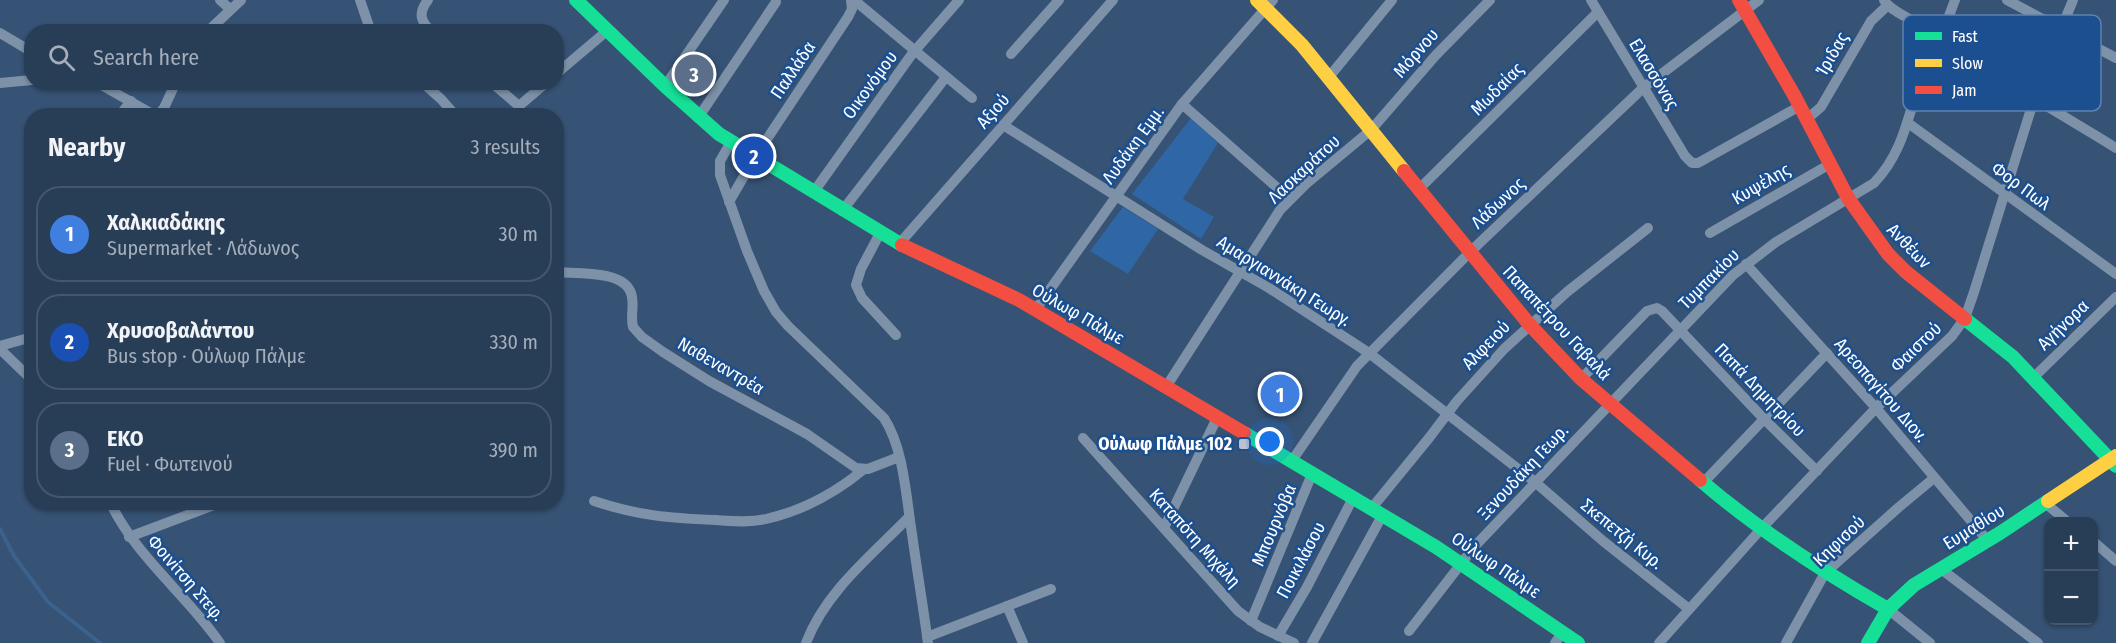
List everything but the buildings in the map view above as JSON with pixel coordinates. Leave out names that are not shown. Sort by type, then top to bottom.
[{"type":"street","points":[[220,0],[230,9]]},
{"type":"street","points":[[215,24],[241,0]]},
{"type":"street","points":[[360,0],[368,24]]},
{"type":"street","points":[[665,86],[724,0]]},
{"type":"street","points":[[852,0],[972,98]]},
{"type":"street","name":"Παλλάδα","points":[[729,202],[755,157],[848,17],[852,9],[852,0]]},
{"type":"street","name":"Οικονόμου","points":[[813,193],[914,51],[959,0]]},
{"type":"street","points":[[1011,54],[1059,0]]},
{"type":"street","name":"Αξιού","points":[[899,244],[1113,0]]},
{"type":"street","points":[[1329,77],[1392,0]]},
{"type":"street","name":"Μόρνου","points":[[1371,130],[1436,55],[1490,0]]},
{"type":"street","name":"Λάδωνος","points":[[1291,462],[1342,386],[1369,353],[1470,252],[1643,88],[1742,5],[1759,0]]},
{"type":"street","name":"Τυμπακίου","points":[[1949,15],[1955,0]]},
{"type":"street","points":[[2007,0],[2036,15]]},
{"type":"street","name":"Φαιστού","points":[[2067,15],[2073,0]]},
{"type":"street","name":"Ελασσόνας","points":[[1592,1],[1643,88],[1685,156],[1692,163],[1698,163],[1800,106]]},
{"type":"street","name":"Ούλωφ Πάλμε","points":[[583,2],[608,30],[698,118],[731,142],[899,244],[1036,309],[1461,562],[1559,637],[1578,643]]},
{"type":"street","points":[[698,118],[776,2]]},
{"type":"street","points":[[424,24],[421,21],[426,3]]},
{"type":"street","name":"Παπαπέτρου Γαβαλά","points":[[1266,3],[1329,77],[1529,324],[1581,379],[1703,483],[1762,528],[1826,573],[1888,609]]},
{"type":"street","name":"Λυδάκη Εμμ.","points":[[1036,309],[1182,104],[1266,3]]},
{"type":"street","points":[[1885,3],[1904,15]]},
{"type":"street","name":"Ίριδας","points":[[1807,119],[1821,107],[1871,21],[1885,3]]},
{"type":"street","name":"Ανθέων","points":[[1742,5],[1800,106],[1848,198],[1888,254],[1906,272],[2013,357],[2114,461]]},
{"type":"street","name":"Μωδαίας","points":[[1419,189],[1598,12]]},
{"type":"street","points":[[564,67],[608,30]]},
{"type":"street","points":[[0,33],[24,47]]},
{"type":"street","points":[[2101,50],[2116,58]]},
{"type":"street","points":[[842,211],[946,77]]},
{"type":"street","points":[[0,83],[24,81]]},
{"type":"street","points":[[111,90],[143,108]]},
{"type":"street","points":[[164,108],[172,90]]},
{"type":"street","points":[[432,90],[449,108]]},
{"type":"street","points":[[500,90],[519,106],[538,90]]},
{"type":"street","points":[[125,108],[131,101]]},
{"type":"street","points":[[1182,104],[1290,199]]},
{"type":"street","name":"Τυμπακίου","points":[[1609,405],[1720,288],[1746,264],[1790,232],[1874,183],[1890,163],[1912,111]]},
{"type":"street","name":"Φαιστού","points":[[1659,643],[1762,528],[1876,408],[1947,341],[1965,318],[2031,111]]},
{"type":"street","points":[[2056,111],[2116,148]]},
{"type":"street","name":"Φορ Πωλ","points":[[1908,123],[2004,195],[2116,274]]},
{"type":"street","name":"Αμαργιαννάκη Γεωργ.","points":[[1003,125],[1369,353],[1535,482]]},
{"type":"street","name":"Λασκαράτου","points":[[1166,387],[1270,225],[1290,199],[1371,130]]},
{"type":"street","points":[[731,142],[723,156],[719,170],[747,251],[764,291],[776,312],[788,326],[884,418],[893,436],[899,457],[928,640],[1051,589]]},
{"type":"street","name":"Κυψέλης","points":[[1710,234],[1830,164]]},
{"type":"street","name":"Αλφειού","points":[[1312,643],[1376,512],[1448,413],[1481,373],[1529,324],[1648,228]]},
{"type":"street","points":[[880,233],[861,269],[856,285],[862,298],[896,335]]},
{"type":"street","name":"Αρεοπαγίτου Διον.","points":[[1746,264],[1876,408],[1988,541]]},
{"type":"street","name":"Ναθεναντρέα","points":[[564,273],[611,276],[621,280],[628,287],[632,296],[633,327],[642,337],[709,381],[807,434],[856,468],[863,470]]},
{"type":"street","name":"Αγήνορα","points":[[2034,377],[2116,297]]},
{"type":"street","name":"Παπά Δημητρίου","points":[[1581,379],[1652,309],[1657,308],[1817,471]]},
{"type":"street","points":[[24,340],[0,348],[24,372]]},
{"type":"street","points":[[1703,483],[1827,353]]},
{"type":"street","name":"Ξενουδάκη Γεωρ.","points":[[1409,631],[1461,562],[1609,405]]},
{"type":"street","points":[[1164,528],[1217,418]]},
{"type":"street","name":"Καταπότη Μιχάλη","points":[[1083,438],[1232,604],[1251,621],[1294,643]]},
{"type":"street","points":[[594,501],[651,516],[757,521],[788,513],[811,503],[845,485],[863,470],[899,457]]},
{"type":"street","name":"Ευμαθίου","points":[[1868,643],[1888,609],[1914,585],[2114,461]]},
{"type":"street","name":"Μπουρνόβα","points":[[1251,621],[1312,474]]},
{"type":"street","name":"Κηφισού","points":[[1786,643],[1826,573],[1934,478]]},
{"type":"street","name":"Σκεπετζή Κυρ.","points":[[1535,482],[1603,541],[1689,609]]},
{"type":"street","name":"Ποικιλάσου","points":[[1278,636],[1307,587],[1353,498]]},
{"type":"street","points":[[2045,502],[2062,517]]},
{"type":"street","name":"Φοινίτση Στεφ.","points":[[114,510],[129,537],[220,643]]},
{"type":"street","points":[[129,537],[201,510]]},
{"type":"street","points":[[806,643],[816,619],[827,602],[909,517]]},
{"type":"street","points":[[2098,545],[2116,561]]},
{"type":"street","points":[[1941,569],[2038,643]]},
{"type":"street","points":[[1007,606],[1023,643]]},
{"type":"street","points":[[1888,609],[1930,643]]},
{"type":"shaded area","points":[[1191,118],[1218,143],[1183,199],[1214,217],[1201,239],[1132,194]]},
{"type":"shaded area","points":[[1123,207],[1158,229],[1128,274],[1090,251]]},
{"type":"waterway","points":[[0,529],[14,556],[48,602],[100,643]]},
{"type":"traffic: fast","points":[[576,0],[665,86],[719,134],[902,245]]},
{"type":"traffic: fast","points":[[1965,319],[2013,357],[2116,466]]},
{"type":"traffic: fast","points":[[1244,433],[1436,547],[1578,643]]},
{"type":"traffic: fast","points":[[1700,480],[1791,549],[1888,609]]},
{"type":"traffic: fast","points":[[1868,643],[1888,609],[1914,585],[2048,501]]},
{"type":"traffic: slow","points":[[1257,0],[1302,45],[1404,171]]},
{"type":"traffic: slow","points":[[2048,501],[2116,456]]},
{"type":"traffic: jam","points":[[1739,0],[1794,95],[1848,198],[1888,254],[1906,272],[1965,319]]},
{"type":"traffic: jam","points":[[1404,171],[1529,324],[1581,379],[1700,480]]},
{"type":"traffic: jam","points":[[902,245],[1019,300],[1244,433]]},
{"type":"place","name":"EKO","points":[[694,74]]},
{"type":"place","name":"Χρυσοβαλάντου","points":[[754,156]]},
{"type":"place","name":"Χαλκιαδάκης","points":[[1280,394]]},
{"type":"place","name":"Ούλωφ Πάλμε 102","points":[[1244,444]]}]
